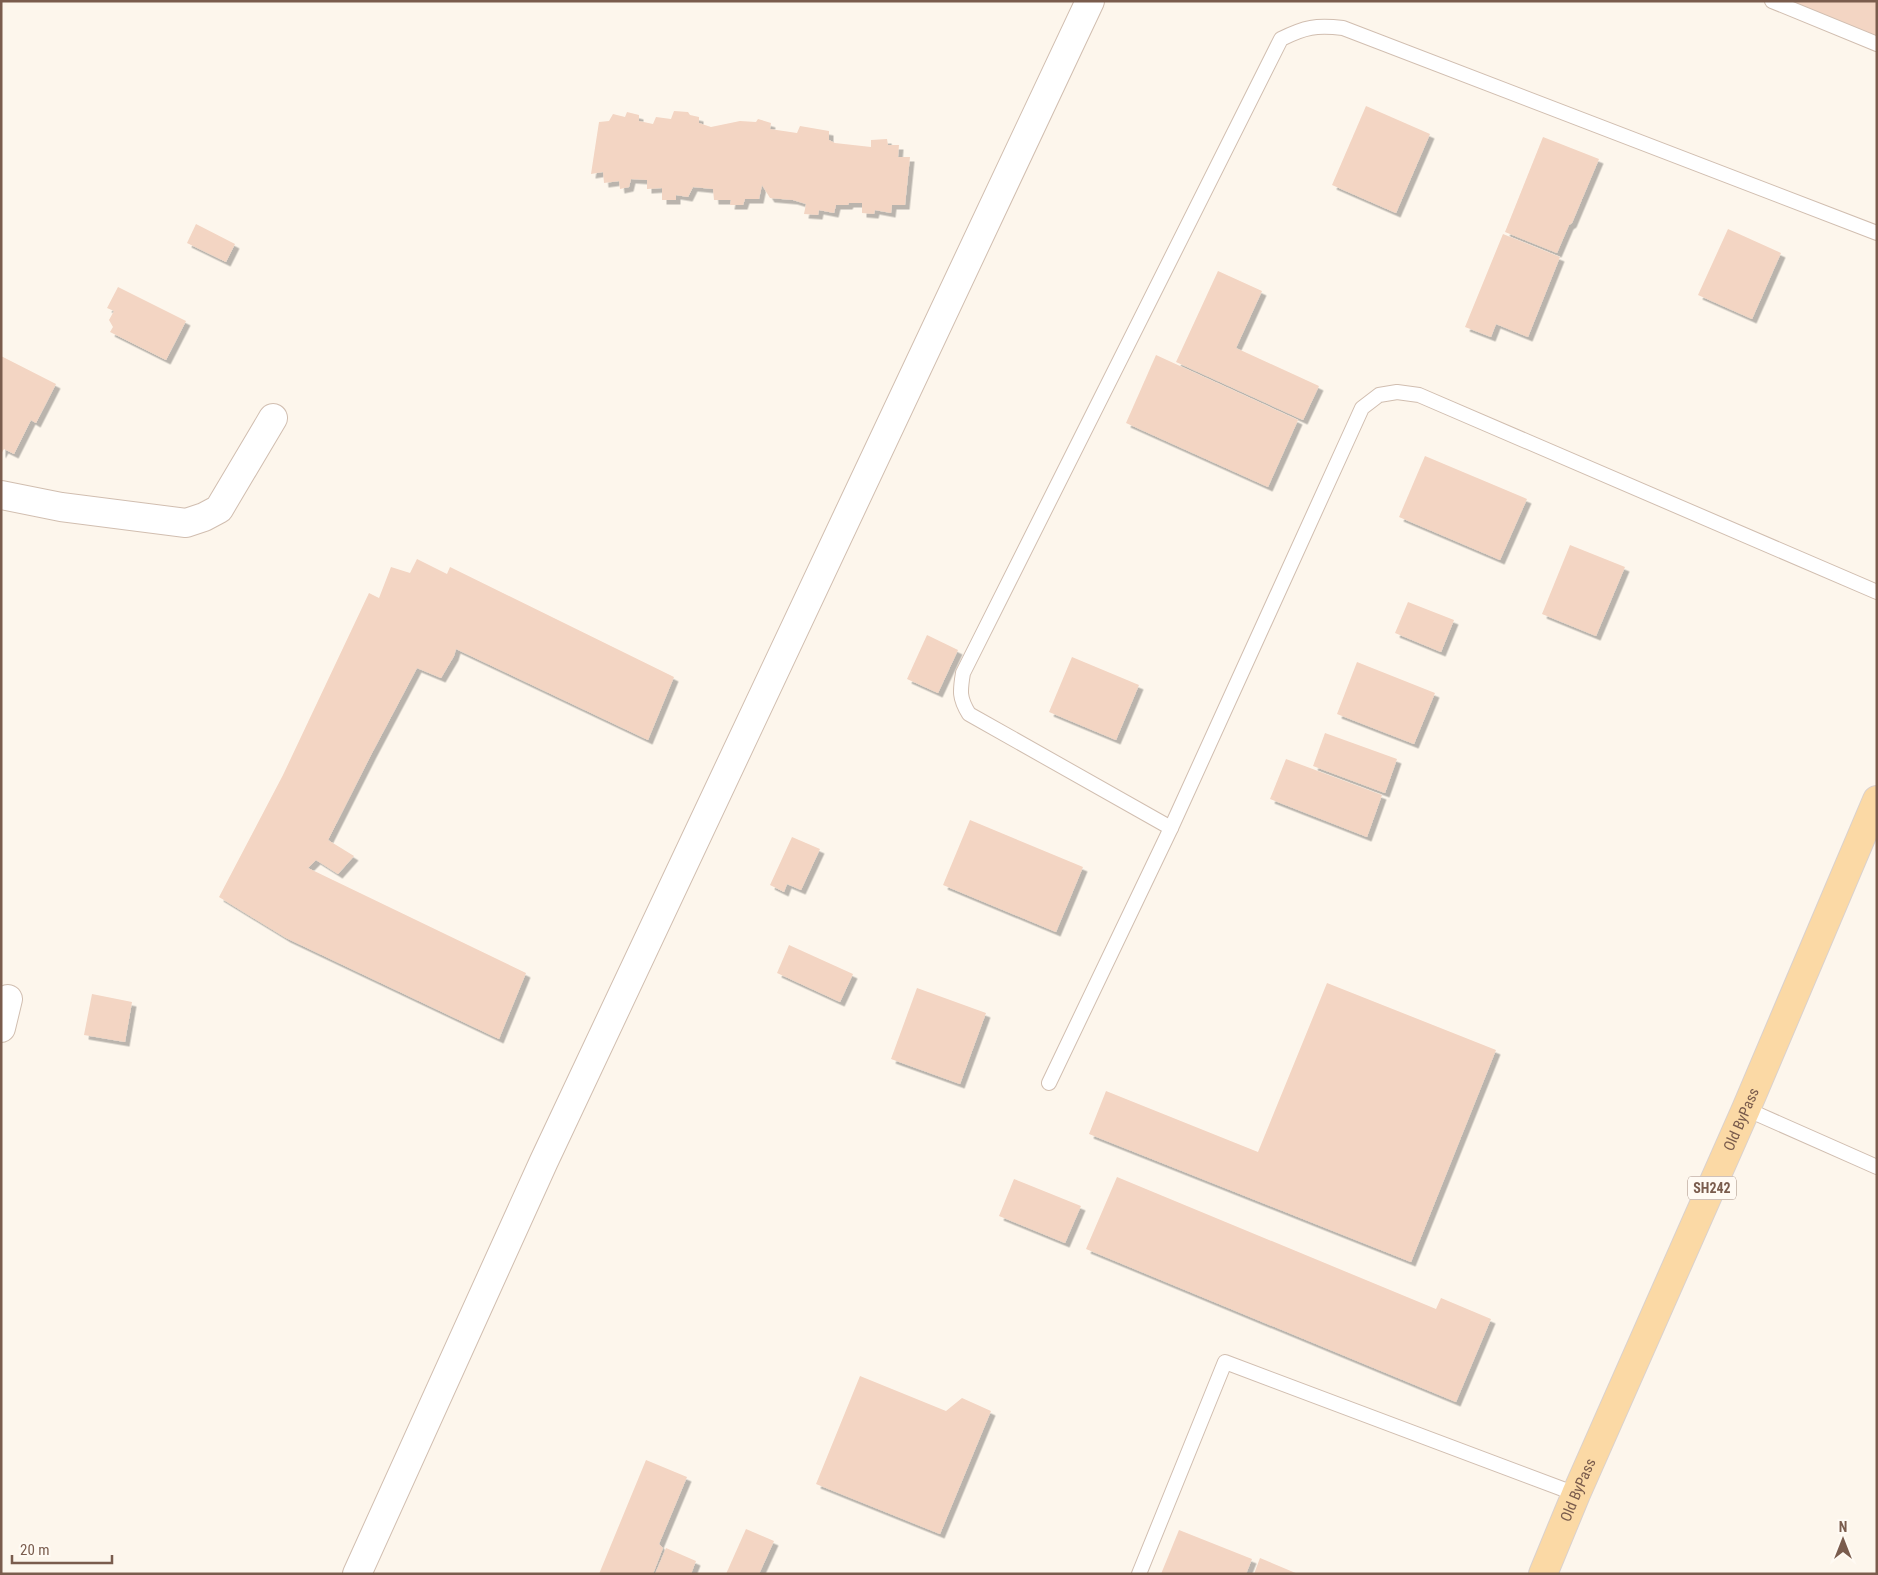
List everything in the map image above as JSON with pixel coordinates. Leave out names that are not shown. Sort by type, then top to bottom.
[{"type":"main road","name":"Old ByPass","points":[[1543,1574],[1576,1494],[1746,1109],[1877,800]]},
{"type":"street","points":[[357,1574],[544,1161],[1090,1]]},
{"type":"street","points":[[1,495],[61,506],[186,523],[218,509],[273,418]]},
{"type":"street","points":[[1,1028],[8,999]]},
{"type":"lane","points":[[1772,1],[1877,44]]},
{"type":"lane","points":[[1172,828],[969,714],[962,703],[960,690],[963,673],[1281,39],[1302,29],[1324,26],[1343,28],[1877,233]]},
{"type":"lane","points":[[1049,1083],[1172,828],[1362,408],[1379,395],[1396,392],[1420,395],[1877,592]]},
{"type":"lane","points":[[1746,1109],[1877,1167]]},
{"type":"lane","points":[[1139,1574],[1225,1362],[1576,1494]]},
{"type":"building","points":[[1789,1],[1877,1],[1877,39]]},
{"type":"building","points":[[1366,106],[1430,134],[1396,213],[1332,185]]},
{"type":"building","points":[[674,111],[688,112],[690,115],[699,117],[699,123],[711,127],[740,121],[756,122],[758,119],[771,123],[770,129],[797,133],[800,126],[829,131],[829,140],[835,143],[871,147],[871,140],[887,139],[888,145],[899,145],[898,157],[910,157],[905,205],[892,205],[891,213],[875,210],[874,214],[862,213],[862,203],[849,203],[848,205],[836,205],[834,213],[819,210],[818,215],[804,214],[806,204],[793,200],[770,198],[762,185],[759,199],[745,199],[743,205],[730,205],[731,200],[714,200],[713,189],[693,187],[688,197],[676,195],[676,200],[662,200],[662,188],[647,189],[647,180],[631,179],[629,187],[620,189],[619,181],[604,183],[603,172],[591,174],[599,122],[609,121],[613,114],[625,117],[627,112],[639,115],[639,121],[653,124],[656,117],[671,119]]},
{"type":"building","points":[[1543,137],[1599,159],[1557,253],[1505,232]]},
{"type":"building","points":[[196,224],[235,244],[226,262],[187,243]]},
{"type":"building","points":[[1728,229],[1781,253],[1752,319],[1698,295]]},
{"type":"building","points":[[1503,234],[1560,257],[1528,337],[1496,324],[1491,337],[1465,327]]},
{"type":"building","points":[[1218,271],[1262,291],[1236,348],[1319,386],[1303,420],[1176,362]]},
{"type":"building","points":[[118,287],[186,321],[166,360],[110,332],[113,327],[109,320],[114,311],[107,308]]},
{"type":"building","points":[[1156,355],[1298,420],[1268,487],[1126,423]]},
{"type":"building","points":[[1,356],[56,384],[36,423],[31,420],[14,454],[4,449],[1,454]]},
{"type":"building","points":[[1425,456],[1527,499],[1500,560],[1399,517]]},
{"type":"building","points":[[1570,545],[1625,567],[1596,636],[1542,614]]},
{"type":"building","points":[[417,559],[447,574],[450,567],[674,677],[648,740],[456,649],[441,678],[417,668],[328,840],[354,856],[338,874],[316,860],[308,868],[526,973],[499,1039],[286,938],[219,897],[283,775],[369,593],[379,598],[391,567],[410,573]]},
{"type":"building","points":[[1408,602],[1454,620],[1441,652],[1395,633]]},
{"type":"building","points":[[927,635],[958,650],[938,693],[907,679]]},
{"type":"building","points":[[1072,657],[1139,685],[1116,740],[1049,712]]},
{"type":"building","points":[[1357,662],[1435,693],[1414,744],[1337,714]]},
{"type":"building","points":[[1325,733],[1397,759],[1385,793],[1313,766]]},
{"type":"building","points":[[1286,759],[1382,795],[1367,837],[1270,799]]},
{"type":"building","points":[[970,820],[1083,867],[1056,932],[943,885]]},
{"type":"building","points":[[792,837],[820,849],[801,890],[787,884],[784,892],[770,885]]},
{"type":"building","points":[[789,945],[853,974],[840,1002],[777,973]]},
{"type":"building","points":[[1327,983],[1496,1050],[1411,1262],[1089,1134],[1106,1091],[1258,1152]]},
{"type":"building","points":[[917,988],[986,1013],[960,1084],[891,1059]]},
{"type":"building","points":[[92,994],[132,1002],[125,1042],[84,1035]]},
{"type":"building","points":[[1117,1177],[1436,1309],[1441,1298],[1491,1319],[1456,1402],[1086,1249]]},
{"type":"building","points":[[1014,1179],[1081,1206],[1065,1243],[999,1216]]},
{"type":"building","points":[[860,1376],[946,1411],[962,1398],[991,1411],[940,1534],[816,1484]]},
{"type":"building","points":[[646,1460],[687,1477],[659,1544],[663,1548],[653,1574],[599,1574]]},
{"type":"building","points":[[746,1529],[774,1541],[759,1574],[726,1574]]},
{"type":"building","points":[[1179,1530],[1252,1559],[1246,1574],[1161,1574]]},
{"type":"building","points":[[666,1548],[696,1561],[691,1574],[655,1574]]},
{"type":"building","points":[[1260,1558],[1298,1574],[1254,1574]]}]
